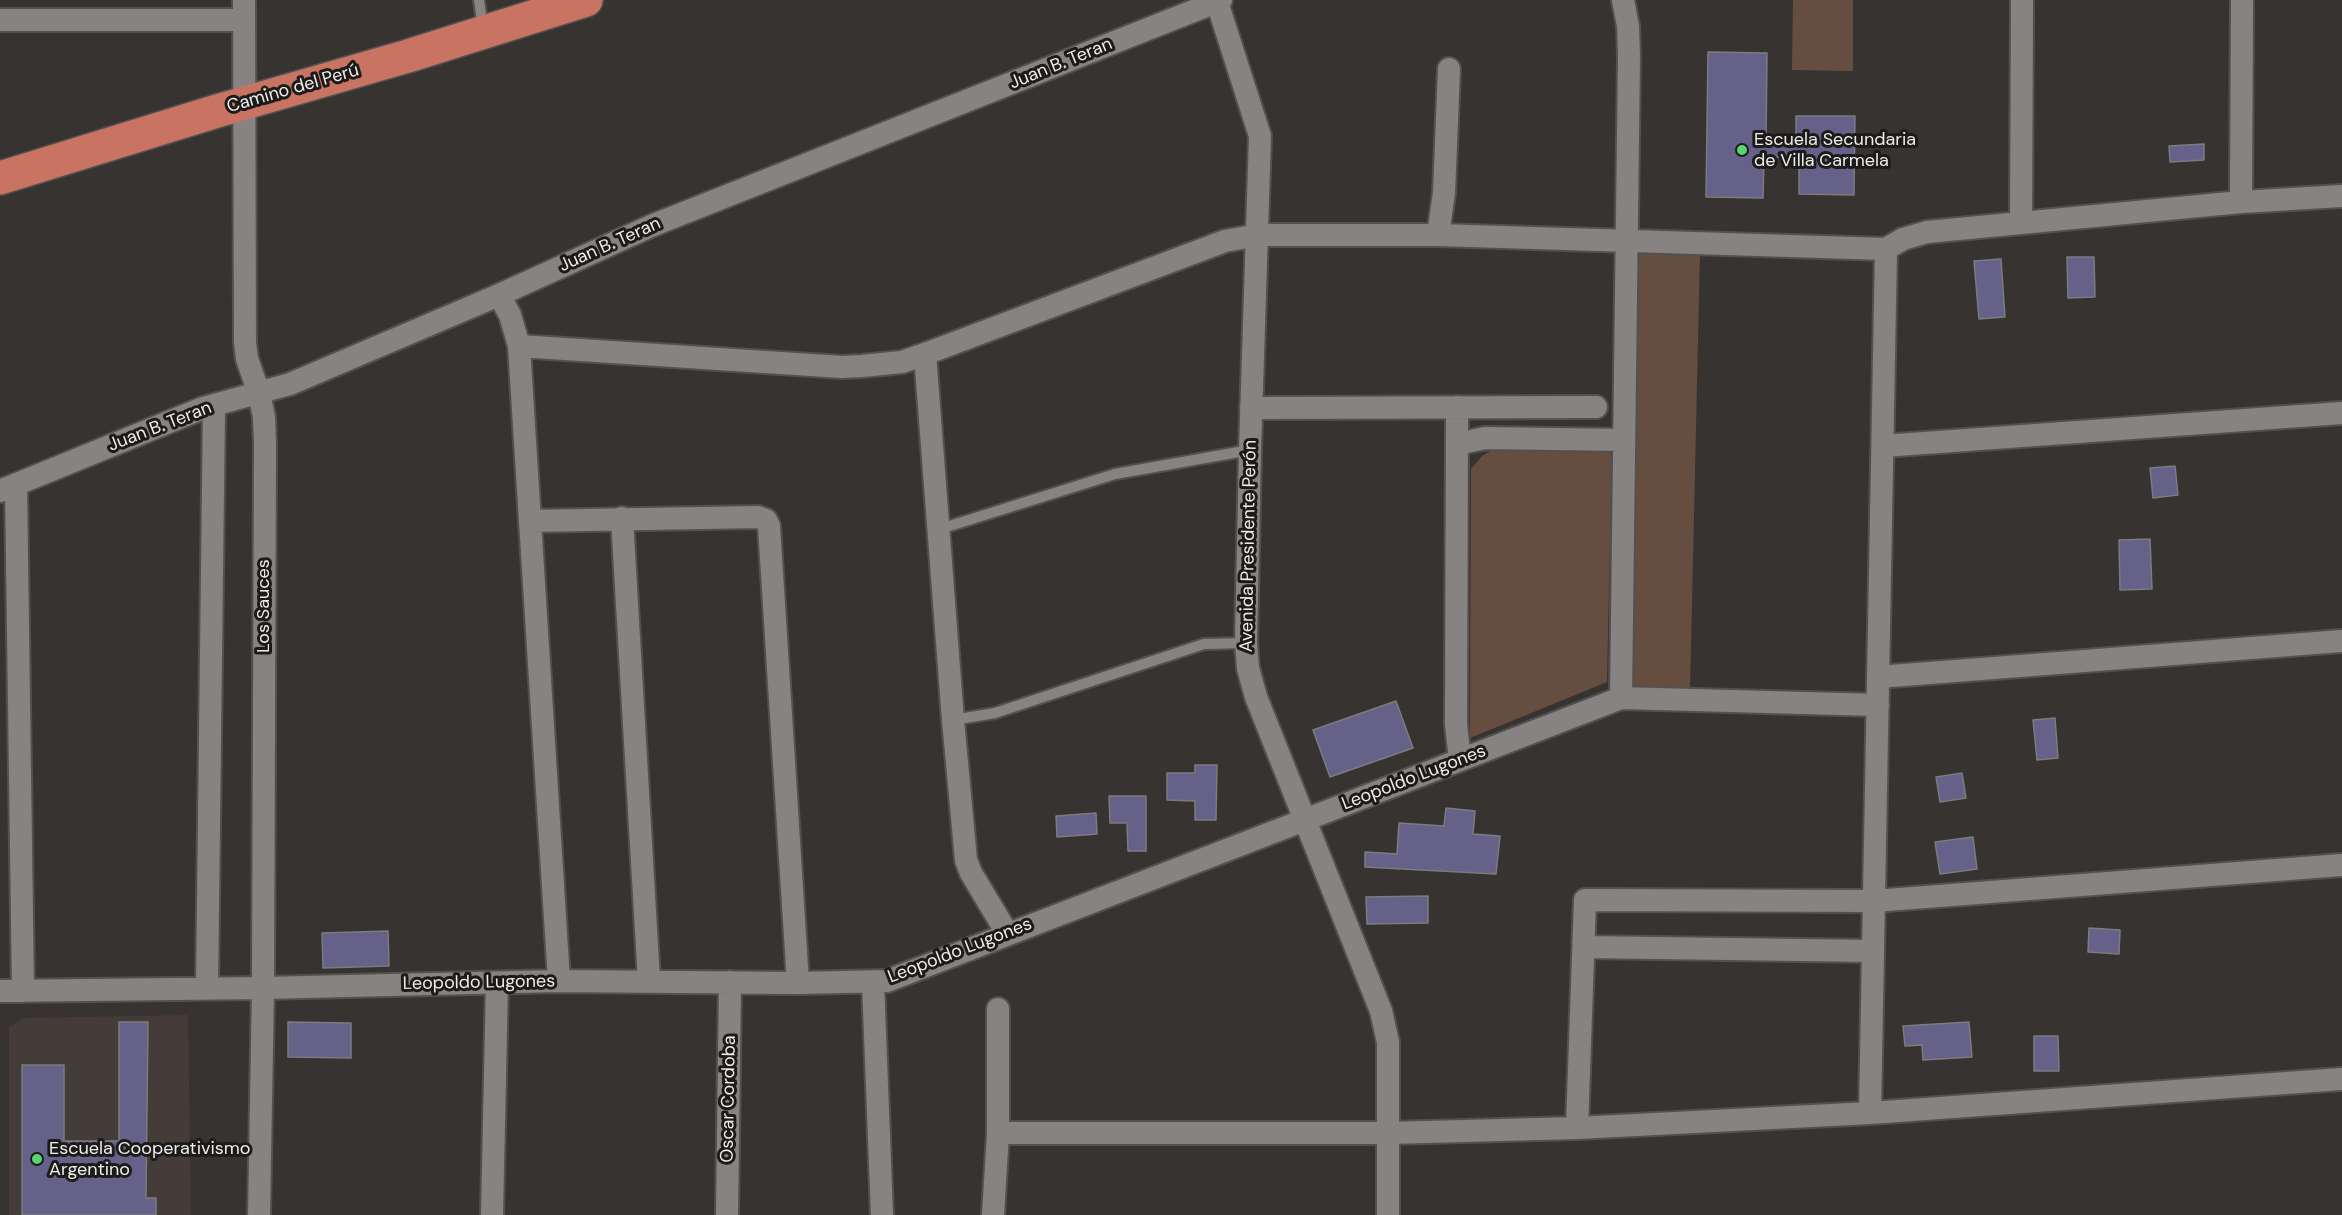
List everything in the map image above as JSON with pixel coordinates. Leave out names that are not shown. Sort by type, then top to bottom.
[{"type":"main road","name":"Camino del Perú","points":[[0,178],[408,56],[586,0]]},
{"type":"street","points":[[1621,698],[1629,56],[1628,26],[1623,0]]},
{"type":"street","points":[[2020,223],[2022,0]]},
{"type":"street","points":[[2241,202],[2242,0]]},
{"type":"street","name":"Avenida Presidente Perón","points":[[1219,1],[1260,136],[1250,450],[1246,643],[1248,668],[1256,697],[1381,1011],[1388,1042],[1388,1215]]},
{"type":"street","name":"Juan B. Teran","points":[[8,488],[214,405],[290,384],[499,295],[651,226],[1219,1]]},
{"type":"street","points":[[0,20],[244,10]]},
{"type":"street","name":"Los Sauces","points":[[244,10],[245,343],[247,359],[259,393],[264,417],[265,444],[263,988],[259,1215]]},
{"type":"street","points":[[1438,235],[1444,193],[1449,69]]},
{"type":"street","points":[[519,346],[842,367],[902,362],[1225,242],[1258,235],[1438,235],[1886,249],[1903,239],[1927,232],[2241,202],[2342,196]]},
{"type":"street","points":[[1870,1113],[1886,249]]},
{"type":"street","points":[[499,295],[510,315],[519,346],[559,981]]},
{"type":"street","points":[[925,354],[966,860],[971,873],[1007,933]]},
{"type":"street","points":[[207,988],[214,405]]},
{"type":"street","points":[[1457,407],[1456,724],[1460,760]]},
{"type":"street","points":[[1251,408],[1596,407]]},
{"type":"street","points":[[1883,446],[2342,413]]},
{"type":"street","points":[[1457,444],[1485,438],[1624,440]]},
{"type":"street","points":[[8,488],[23,991]]},
{"type":"street","points":[[530,521],[758,517],[766,520],[769,526],[798,982]]},
{"type":"street","points":[[622,518],[649,981]]},
{"type":"street","points":[[1878,677],[2342,640]]},
{"type":"street","name":"Leopoldo Lugones","points":[[0,991],[559,981],[873,982],[901,977],[1007,933],[1306,821],[1621,698],[1878,705]]},
{"type":"street","points":[[1577,1128],[1586,900],[1874,901],[2342,865]]},
{"type":"street","points":[[1584,947],[1873,951]]},
{"type":"street","name":"Oscar Cordoba","points":[[727,1215],[730,982]]},
{"type":"street","points":[[873,982],[882,1215]]},
{"type":"street","points":[[492,1215],[497,983]]},
{"type":"street","points":[[993,1215],[998,1133],[998,1008]]},
{"type":"street","points":[[998,1133],[1388,1133],[1577,1128],[1870,1113],[2342,1079]]},
{"type":"lane","points":[[479,0],[484,32]]},
{"type":"lane","points":[[940,529],[1115,474],[1250,450]]},
{"type":"lane","points":[[953,720],[995,713],[1204,644],[1246,643]]},
{"type":"shaded area","points":[[1793,0],[1853,0],[1853,71],[1792,70]]},
{"type":"shaded area","points":[[1638,252],[1700,252],[1690,689],[1632,687]]},
{"type":"shaded area","points":[[1494,449],[1612,449],[1607,682],[1470,738],[1471,469],[1482,456]]},
{"type":"shaded area","points":[[188,1015],[191,1215],[9,1215],[9,1027],[24,1018]]},
{"type":"building","points":[[1708,52],[1767,53],[1766,141],[1796,141],[1796,116],[1855,116],[1854,195],[1799,194],[1799,158],[1764,157],[1763,198],[1706,197]]},
{"type":"building","points":[[2204,144],[2204,160],[2170,162],[2169,146]]},
{"type":"building","points":[[2067,257],[2094,257],[2095,297],[2068,298]]},
{"type":"building","points":[[2001,259],[2005,317],[1979,319],[1974,261]]},
{"type":"building","points":[[2175,466],[2178,495],[2153,498],[2150,468]]},
{"type":"building","points":[[2150,539],[2152,589],[2120,590],[2119,540]]},
{"type":"building","points":[[1396,701],[1413,748],[1330,777],[1313,730]]},
{"type":"building","points":[[2055,718],[2058,758],[2037,760],[2033,720]]},
{"type":"building","points":[[1195,765],[1217,765],[1216,820],[1195,820],[1195,801],[1167,800],[1167,773],[1195,773]]},
{"type":"building","points":[[1962,773],[1966,798],[1940,802],[1936,777]]},
{"type":"building","points":[[1109,796],[1146,796],[1146,851],[1128,851],[1127,823],[1110,823]]},
{"type":"building","points":[[1446,808],[1475,811],[1473,834],[1500,836],[1496,874],[1365,867],[1365,852],[1397,854],[1399,823],[1444,826]]},
{"type":"building","points":[[1096,813],[1097,834],[1057,837],[1056,816]]},
{"type":"building","points":[[1973,837],[1977,869],[1940,874],[1935,842]]},
{"type":"building","points":[[1428,896],[1428,923],[1367,924],[1366,897]]},
{"type":"building","points":[[2089,928],[2120,930],[2119,954],[2088,952]]},
{"type":"building","points":[[388,931],[389,966],[323,968],[322,933]]},
{"type":"building","points":[[119,1022],[148,1022],[146,1198],[156,1198],[156,1215],[22,1215],[22,1065],[64,1065],[64,1141],[119,1141]]},
{"type":"building","points":[[288,1022],[351,1023],[351,1058],[288,1057]]},
{"type":"building","points":[[1969,1022],[1972,1057],[1923,1060],[1922,1045],[1905,1046],[1903,1026]]},
{"type":"building","points":[[2034,1036],[2058,1036],[2059,1071],[2034,1071]]},
{"type":"place","name":"Escuela Secundaria de Villa Carmela","points":[[1742,150]]},
{"type":"place","name":"Escuela Cooperativismo Argentino","points":[[37,1159]]}]
